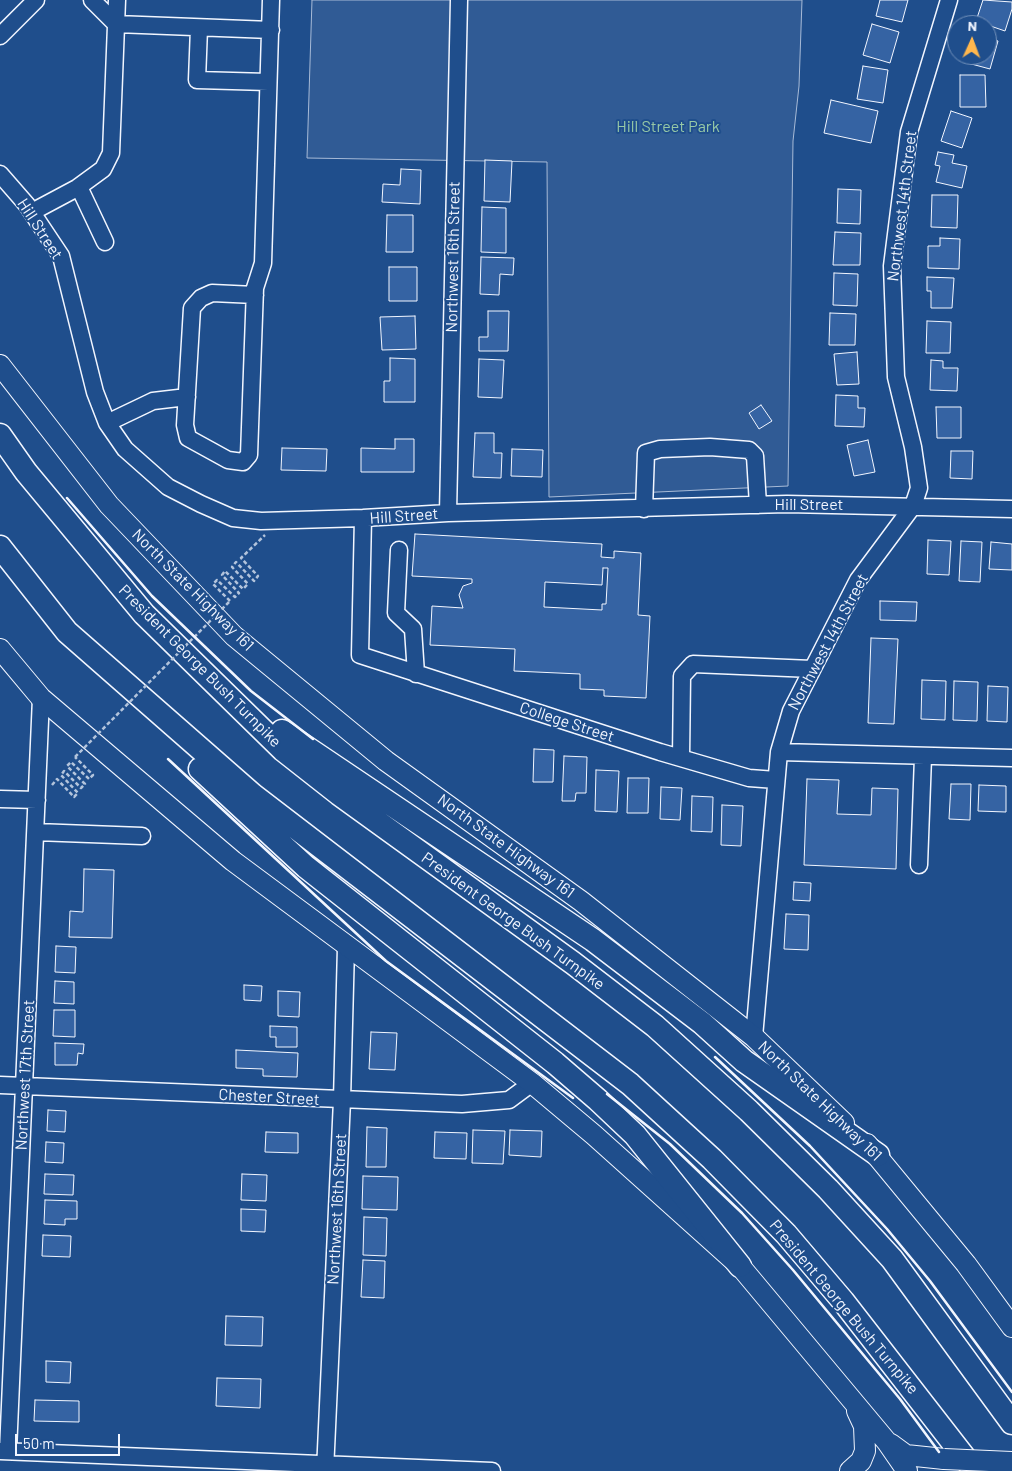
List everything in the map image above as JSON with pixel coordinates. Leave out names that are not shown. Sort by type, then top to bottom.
[{"type":"highway","name":"President George Bush Turnpike","points":[[0,435],[38,487],[144,614],[283,750],[339,794],[647,1020],[749,1111],[828,1189],[892,1259],[1012,1423]]},
{"type":"highway","name":"President George Bush Turnpike","points":[[0,547],[68,632],[253,796],[630,1084],[691,1140],[786,1234],[843,1301],[974,1471]]},
{"type":"highway","points":[[68,632],[107,682],[306,868],[555,1063],[635,1135],[740,1266]]},
{"type":"highway","points":[[218,686],[351,779],[593,940],[702,1023],[744,1061],[878,1155]]},
{"type":"main road","name":"North State Highway 161","points":[[0,365],[109,505],[234,636],[386,761],[581,901],[754,1037],[878,1155],[966,1264],[1012,1327]]},
{"type":"main road","points":[[0,649],[41,698],[233,861],[532,1084],[594,1135],[740,1266],[887,1442],[908,1471]]},
{"type":"main road","points":[[850,1471],[861,1461],[865,1451],[864,1426],[853,1402]]},
{"type":"main road","points":[[887,1442],[906,1455],[1012,1462]]},
{"type":"street","points":[[0,36],[36,0]]},
{"type":"street","points":[[92,0],[116,24],[271,30]]},
{"type":"street","points":[[32,212],[79,187],[103,169],[111,153],[117,0]]},
{"type":"street","points":[[255,295],[212,294],[201,298],[192,308],[185,425],[188,438],[228,460],[243,462],[248,455],[255,295],[263,263],[271,0]]},
{"type":"street","name":"Northwest 16th Street","points":[[448,513],[459,0]]},
{"type":"street","name":"Northwest 14th Street","points":[[754,1037],[779,752],[791,711],[858,580],[913,506],[919,488],[913,447],[896,377],[892,266],[909,132],[949,0]]},
{"type":"street","points":[[199,28],[197,80],[268,82]]},
{"type":"street","name":"Hill Street","points":[[0,174],[32,212],[60,256],[95,392],[107,423],[124,449],[168,487],[233,518],[261,521],[448,513],[758,505],[1012,509]]},
{"type":"street","points":[[79,187],[105,242]]},
{"type":"street","points":[[107,423],[153,401],[187,397]]},
{"type":"street","points":[[644,508],[646,453],[660,449],[685,448],[749,450],[755,456],[758,505]]},
{"type":"street","name":"College Street","points":[[362,518],[360,655],[681,758],[749,778],[776,780]]},
{"type":"street","points":[[399,550],[396,613],[413,629],[416,674]]},
{"type":"street","points":[[681,758],[682,676],[692,664],[812,669]]},
{"type":"street","name":"Northwest 17th Street","points":[[4,1451],[24,1086],[41,698]]},
{"type":"street","points":[[779,752],[1012,758]]},
{"type":"street","points":[[918,865],[923,757]]},
{"type":"street","points":[[0,799],[37,800]]},
{"type":"street","points":[[36,832],[142,836]]},
{"type":"street","name":"Northwest 16th Street","points":[[325,1468],[342,1100],[346,947]]},
{"type":"street","name":"Chester Street","points":[[0,1085],[462,1104],[509,1100],[532,1084]]},
{"type":"street","points":[[4,1451],[113,1463],[492,1471]]},
{"type":"path","points":[[37,800],[57,779],[74,797],[78,793],[60,775],[64,771],[82,788],[85,784],[67,766],[71,762],[89,779],[93,775],[75,757],[230,601],[213,584],[217,580],[235,597],[239,593],[222,575],[226,571],[243,589],[248,584],[232,567],[236,562],[254,581],[258,576],[241,558]]},
{"type":"shaded area","name":"Hill Street Park","points":[[312,0],[802,0],[799,86],[793,141],[788,486],[549,497],[547,162],[307,158]]},
{"type":"building","points":[[880,0],[908,0],[902,22],[876,16]]},
{"type":"building","points":[[983,0],[1012,2],[1012,9],[1005,31],[997,28],[997,15],[978,15]]},
{"type":"building","points":[[872,24],[899,32],[890,63],[863,55]]},
{"type":"building","points":[[975,65],[991,65],[990,69]]},
{"type":"building","points":[[863,66],[888,70],[883,103],[857,99]]},
{"type":"building","points":[[960,75],[985,75],[986,107],[960,107]]},
{"type":"building","points":[[831,100],[878,111],[871,143],[824,133]]},
{"type":"building","points":[[951,111],[972,118],[962,148],[941,141]]},
{"type":"building","points":[[938,152],[954,155],[952,163],[967,166],[962,188],[936,182],[940,166],[935,165]]},
{"type":"building","points":[[485,160],[512,161],[510,202],[484,201]]},
{"type":"building","points":[[401,169],[421,170],[420,204],[382,202],[383,184],[400,185]]},
{"type":"building","points":[[838,189],[861,190],[860,224],[837,223]]},
{"type":"building","points":[[932,195],[958,195],[957,228],[931,227]]},
{"type":"building","points":[[482,207],[506,208],[506,253],[481,252]]},
{"type":"building","points":[[387,215],[413,215],[413,252],[386,252]]},
{"type":"building","points":[[835,232],[861,233],[860,265],[833,265]]},
{"type":"building","points":[[940,238],[960,239],[959,269],[928,268],[928,246],[940,246]]},
{"type":"building","points":[[481,257],[514,258],[513,275],[500,274],[499,295],[480,294]]},
{"type":"building","points":[[389,267],[417,267],[417,301],[389,301]]},
{"type":"building","points":[[834,273],[858,274],[857,306],[833,305]]},
{"type":"building","points":[[927,277],[954,278],[952,308],[931,308],[931,291],[927,291]]},
{"type":"building","points":[[488,311],[509,311],[508,351],[479,351],[479,337],[488,337]]},
{"type":"building","points":[[830,313],[856,314],[855,345],[829,345]]},
{"type":"building","points":[[415,316],[416,349],[382,350],[380,317]]},
{"type":"building","points":[[927,321],[951,322],[950,353],[926,353]]},
{"type":"building","points":[[857,352],[859,384],[837,385],[834,354]]},
{"type":"building","points":[[390,358],[415,359],[415,402],[384,402],[384,381],[390,381]]},
{"type":"building","points":[[479,359],[504,360],[502,398],[478,397]]},
{"type":"building","points":[[931,360],[943,361],[943,368],[958,368],[957,391],[930,390]]},
{"type":"building","points":[[836,395],[858,396],[858,408],[865,408],[864,427],[835,426]]},
{"type":"building","points":[[761,405],[772,421],[759,429],[749,413]]},
{"type":"building","points":[[936,407],[961,407],[961,438],[937,438]]},
{"type":"building","points":[[475,433],[494,433],[494,453],[502,453],[501,478],[473,477]]},
{"type":"building","points":[[395,439],[414,439],[414,472],[361,472],[361,448],[395,449]]},
{"type":"building","points":[[868,440],[875,472],[854,476],[847,445]]},
{"type":"building","points":[[282,448],[327,449],[326,471],[281,470]]},
{"type":"building","points":[[512,449],[543,450],[542,477],[511,476]]},
{"type":"building","points":[[951,451],[973,451],[972,479],[950,478]]},
{"type":"building","points":[[415,534],[602,544],[601,557],[614,558],[614,551],[641,553],[638,615],[650,616],[646,698],[604,696],[604,690],[580,689],[580,674],[514,671],[515,649],[430,645],[432,606],[463,608],[459,595],[463,586],[472,583],[472,579],[412,576]],"holes":[[[603,568],[608,568],[606,604],[602,604],[602,610],[544,607],[545,582],[602,585]]]},
{"type":"building","points":[[928,540],[951,541],[949,575],[927,574]]},
{"type":"building","points":[[961,541],[982,542],[980,582],[959,581]]},
{"type":"building","points":[[991,542],[1012,544],[1012,570],[989,569]]},
{"type":"building","points":[[880,601],[917,602],[916,621],[880,620]]},
{"type":"building","points":[[871,638],[898,639],[894,724],[868,723]]},
{"type":"building","points":[[922,680],[946,681],[945,720],[921,719]]},
{"type":"building","points":[[954,681],[978,682],[977,721],[953,720]]},
{"type":"building","points":[[988,686],[1008,687],[1007,722],[987,721]]},
{"type":"building","points":[[534,749],[554,750],[553,782],[533,782]]},
{"type":"building","points":[[564,756],[587,757],[586,793],[576,793],[575,801],[562,801]]},
{"type":"building","points":[[596,770],[619,771],[617,812],[595,811]]},
{"type":"building","points":[[628,778],[649,778],[648,813],[627,813]]},
{"type":"building","points":[[807,779],[839,780],[837,814],[871,815],[872,788],[898,789],[896,869],[804,865]]},
{"type":"building","points":[[951,784],[971,784],[970,820],[949,819]]},
{"type":"building","points":[[979,785],[1006,786],[1006,812],[978,811]]},
{"type":"building","points":[[661,787],[682,788],[680,820],[660,819]]},
{"type":"building","points":[[692,796],[713,797],[712,832],[691,831]]},
{"type":"building","points":[[722,805],[743,806],[741,846],[721,845]]},
{"type":"building","points":[[84,869],[114,870],[112,938],[69,937],[70,911],[83,912]]},
{"type":"building","points":[[794,882],[811,883],[810,901],[793,900]]},
{"type":"building","points":[[786,914],[809,915],[808,950],[784,949]]},
{"type":"building","points":[[56,946],[76,947],[75,973],[55,972]]},
{"type":"building","points":[[55,981],[74,982],[74,1004],[54,1003]]},
{"type":"building","points":[[244,985],[262,986],[261,1001],[244,1000]]},
{"type":"building","points":[[278,991],[300,992],[299,1017],[278,1016]]},
{"type":"building","points":[[54,1010],[75,1010],[75,1037],[53,1036]]},
{"type":"building","points":[[270,1026],[297,1027],[297,1047],[276,1047],[276,1037],[270,1037]]},
{"type":"building","points":[[371,1032],[397,1033],[395,1070],[369,1069]]},
{"type":"building","points":[[55,1043],[84,1044],[83,1054],[78,1053],[77,1065],[55,1065]]},
{"type":"building","points":[[236,1050],[298,1053],[297,1077],[263,1076],[263,1069],[236,1068]]},
{"type":"building","points":[[48,1110],[66,1111],[65,1132],[47,1131]]},
{"type":"building","points":[[367,1127],[387,1128],[386,1167],[366,1167]]},
{"type":"building","points":[[473,1130],[505,1131],[503,1164],[472,1163]]},
{"type":"building","points":[[510,1130],[542,1131],[541,1157],[509,1155]]},
{"type":"building","points":[[266,1132],[298,1133],[298,1153],[265,1152]]},
{"type":"building","points":[[435,1132],[467,1133],[466,1159],[434,1158]]},
{"type":"building","points":[[46,1142],[64,1143],[63,1163],[45,1162]]},
{"type":"building","points":[[45,1174],[74,1175],[73,1195],[44,1194]]},
{"type":"building","points":[[242,1174],[267,1175],[266,1201],[241,1200]]},
{"type":"building","points":[[363,1176],[398,1177],[397,1210],[362,1209]]},
{"type":"building","points":[[45,1200],[77,1201],[77,1219],[65,1219],[65,1225],[44,1224]]},
{"type":"building","points":[[241,1209],[266,1210],[265,1232],[241,1231]]},
{"type":"building","points":[[364,1217],[387,1218],[386,1256],[363,1255]]},
{"type":"building","points":[[43,1235],[71,1236],[70,1257],[42,1256]]},
{"type":"building","points":[[363,1260],[385,1261],[384,1298],[361,1297]]},
{"type":"building","points":[[226,1316],[263,1317],[262,1346],[225,1345]]},
{"type":"building","points":[[46,1361],[71,1362],[70,1383],[46,1382]]},
{"type":"building","points":[[217,1378],[261,1379],[260,1408],[216,1406]]},
{"type":"building","points":[[35,1400],[79,1401],[79,1422],[34,1421]]},
{"type":"wall","points":[[67,498],[152,596],[251,691],[313,739]]},
{"type":"wall","points":[[168,759],[386,961],[573,1098]]},
{"type":"wall","points":[[715,1057],[810,1146],[887,1229],[930,1281],[1012,1392]]},
{"type":"wall","points":[[607,1094],[670,1144],[742,1213],[793,1270],[900,1399],[939,1452]]}]
